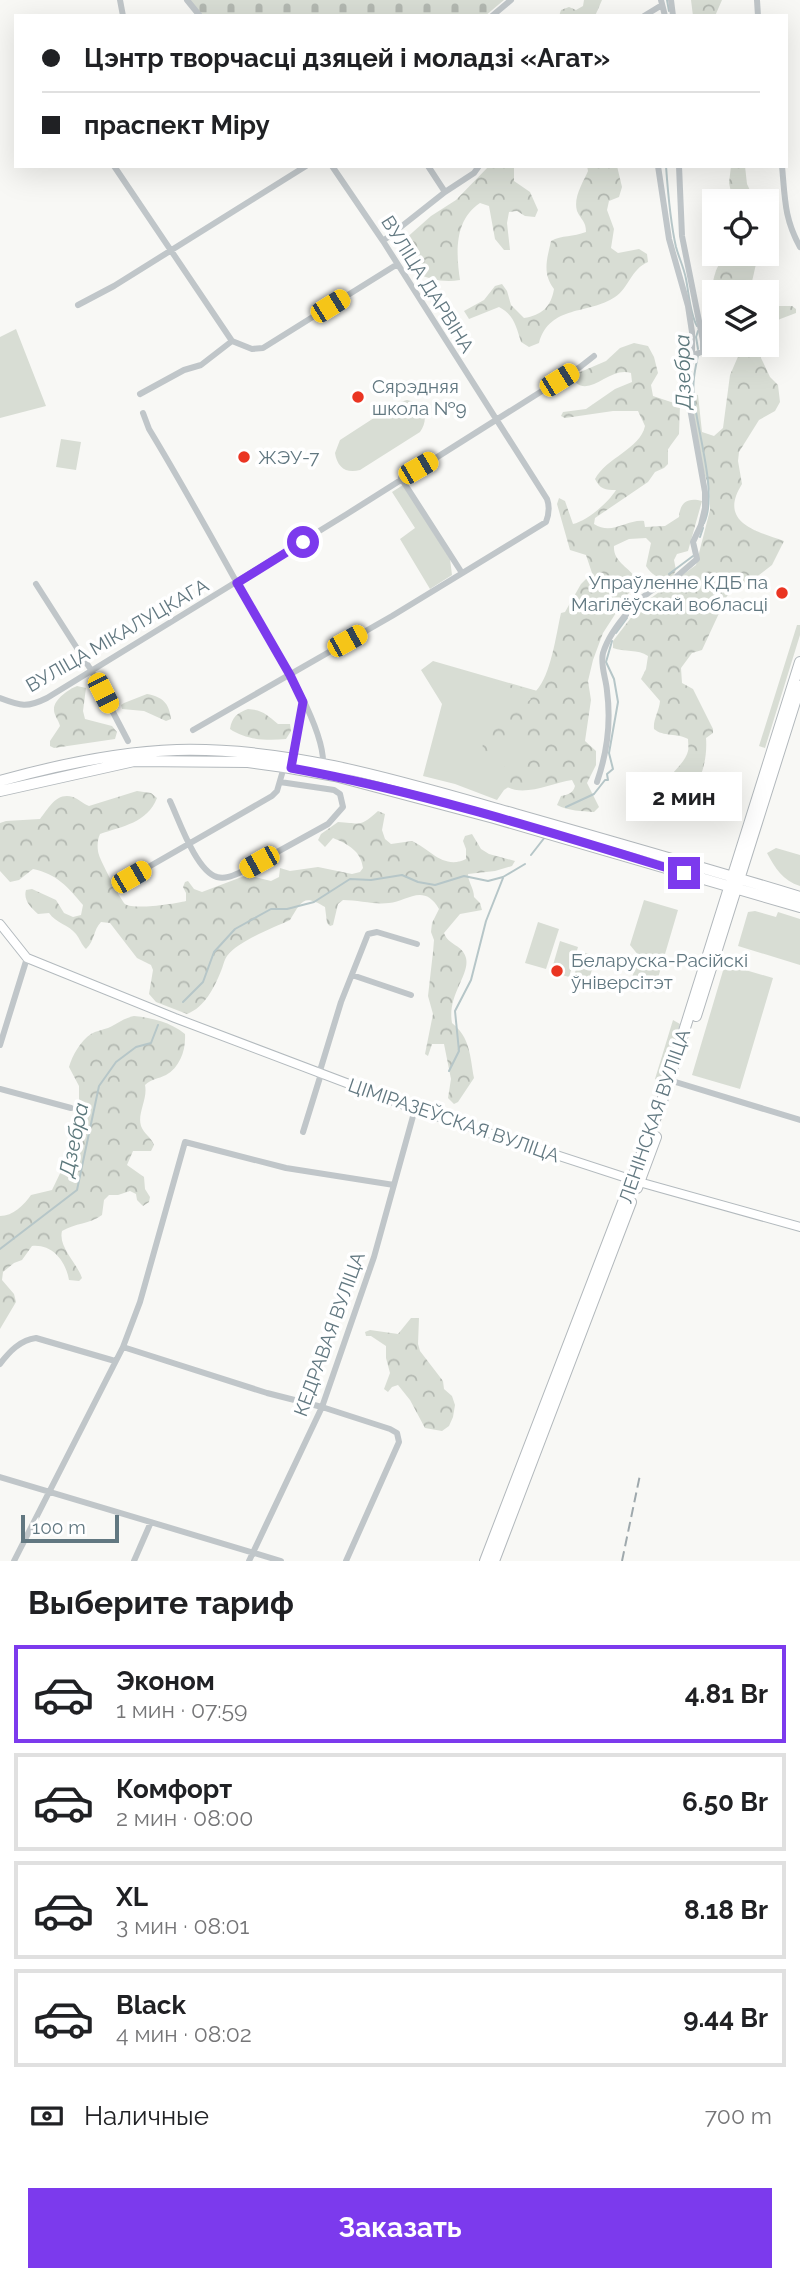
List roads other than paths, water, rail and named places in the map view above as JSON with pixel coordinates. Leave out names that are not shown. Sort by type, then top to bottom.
[{"type":"main road","name":"ЛЕНІНСКАЯ ВУЛІЦА","points":[[494,1561],[672,1081],[800,662]]},
{"type":"main road","name":"ЛЕНІНСКАЯ ВУЛІЦА","points":[[734,883],[800,686]]},
{"type":"main road","points":[[0,781],[132,753],[179,750],[252,753],[289,765]]},
{"type":"main road","points":[[0,791],[134,761],[248,762],[322,769],[495,813],[734,883],[800,907]]},
{"type":"main road","points":[[734,883],[800,897]]},
{"type":"main road","points":[[0,924],[27,958]]},
{"type":"main road","name":"ЦІМІРАЗЕЎСКАЯ ВУЛІЦА","points":[[27,958],[415,1109],[636,1181],[800,1227]]},
{"type":"main road","name":"ЛЕНІНСКАЯ ВУЛІЦА","points":[[485,1561],[636,1181]]},
{"type":"street","points":[[187,0],[198,14]]},
{"type":"street","points":[[494,14],[511,0]]},
{"type":"street","points":[[648,14],[662,3]]},
{"type":"street","points":[[115,168],[232,341],[252,349],[262,348],[396,265]]},
{"type":"street","points":[[78,305],[114,286],[303,168]]},
{"type":"street","name":"ВУЛІЦА ДАРВІНА","points":[[333,168],[549,505],[546,522],[462,573]]},
{"type":"street","points":[[429,168],[445,192]]},
{"type":"street","points":[[383,242],[478,168]]},
{"type":"street","points":[[597,782],[608,733],[608,692],[602,662],[610,638],[628,613],[646,595],[672,581],[696,559],[693,542],[705,508],[705,492],[688,397],[687,378],[692,356],[692,332],[688,306],[669,239],[658,168]]},
{"type":"street","points":[[678,168],[682,236],[698,310],[703,351],[692,356]]},
{"type":"street","points":[[782,168],[791,233],[800,247]]},
{"type":"street","points":[[140,394],[184,370],[201,365],[232,341]]},
{"type":"street","points":[[495,419],[594,356]]},
{"type":"street","points":[[143,413],[149,429],[290,675],[310,715],[324,752],[322,769]]},
{"type":"street","name":"ВУЛІЦА МІКАЛУЦКАГА","points":[[0,698],[32,706],[237,583],[495,419]]},
{"type":"street","points":[[193,730],[462,573],[401,478]]},
{"type":"street","points":[[36,584],[91,670],[128,741]]},
{"type":"street","points":[[131,877],[277,791],[289,765],[302,717],[303,702]]},
{"type":"street","points":[[302,717],[310,715]]},
{"type":"street","points":[[170,801],[189,844],[209,871],[220,878],[227,877],[328,824],[343,807],[340,794],[334,790],[280,782]]},
{"type":"street","points":[[303,1132],[341,1002],[366,937],[370,932],[417,944]]},
{"type":"street","points":[[0,1045],[27,958]]},
{"type":"street","points":[[352,975],[411,995]]},
{"type":"street","points":[[672,1081],[800,1120]]},
{"type":"street","points":[[0,1090],[71,1108]]},
{"type":"street","name":"КЕДРАВАЯ ВУЛІЦА","points":[[249,1561],[322,1407],[374,1257],[415,1109]]},
{"type":"street","points":[[14,1561],[123,1347],[140,1302],[185,1142],[286,1168],[394,1185]]},
{"type":"street","points":[[0,1364],[16,1346],[36,1338],[115,1361]]},
{"type":"street","points":[[123,1347],[267,1393],[322,1407],[390,1429],[399,1436],[378,1492],[346,1561]]},
{"type":"street","points":[[0,1477],[281,1561]]},
{"type":"street","points":[[134,1561],[151,1522]]},
{"type":"waterway","name":"Дзебра","points":[[667,0],[669,11]]},
{"type":"waterway","name":"Дзебра","points":[[666,168],[674,237],[697,326]]},
{"type":"waterway","name":"Дзебра","points":[[698,331],[698,349]]},
{"type":"waterway","name":"Дзебра","points":[[698,355],[693,392],[708,479],[708,511],[704,523]]},
{"type":"waterway","name":"Дзебра","points":[[700,537],[703,528]]},
{"type":"waterway","name":"Дзебра","points":[[669,574],[693,556]]},
{"type":"waterway","name":"Дзебра","points":[[616,633],[627,618]]},
{"type":"waterway","name":"Дзебра","points":[[566,807],[594,794],[605,780],[608,780],[607,774],[613,769],[609,753],[618,702],[614,679],[606,662],[612,641]]},
{"type":"waterway","name":"Дзебра","points":[[531,855],[545,837]]},
{"type":"waterway","name":"Дзебра","points":[[183,1002],[203,982],[214,952],[235,929],[271,909],[287,909],[314,902],[350,879],[371,880],[402,875],[435,885],[464,876],[488,881],[503,877],[525,864]]},
{"type":"waterway","points":[[449,1071],[459,1051],[455,1011],[471,980],[486,921],[503,878]]},
{"type":"waterway","name":"Дзебра","points":[[0,1249],[77,1190],[99,1086],[116,1062],[136,1047],[151,1043],[158,1025]]},
{"type":"railway","points":[[622,1561],[640,1475]]},
{"type":"place","name":"Сярэдняя школа №9","points":[[358,397]]},
{"type":"place","name":"ЖЭУ-7","points":[[244,457]]},
{"type":"place","name":"Упраўленне КДБ па Магілёўскай вобласці","points":[[782,593]]},
{"type":"place","name":"Беларуска-Расійскі ўніверсітэт","points":[[557,971]]}]
